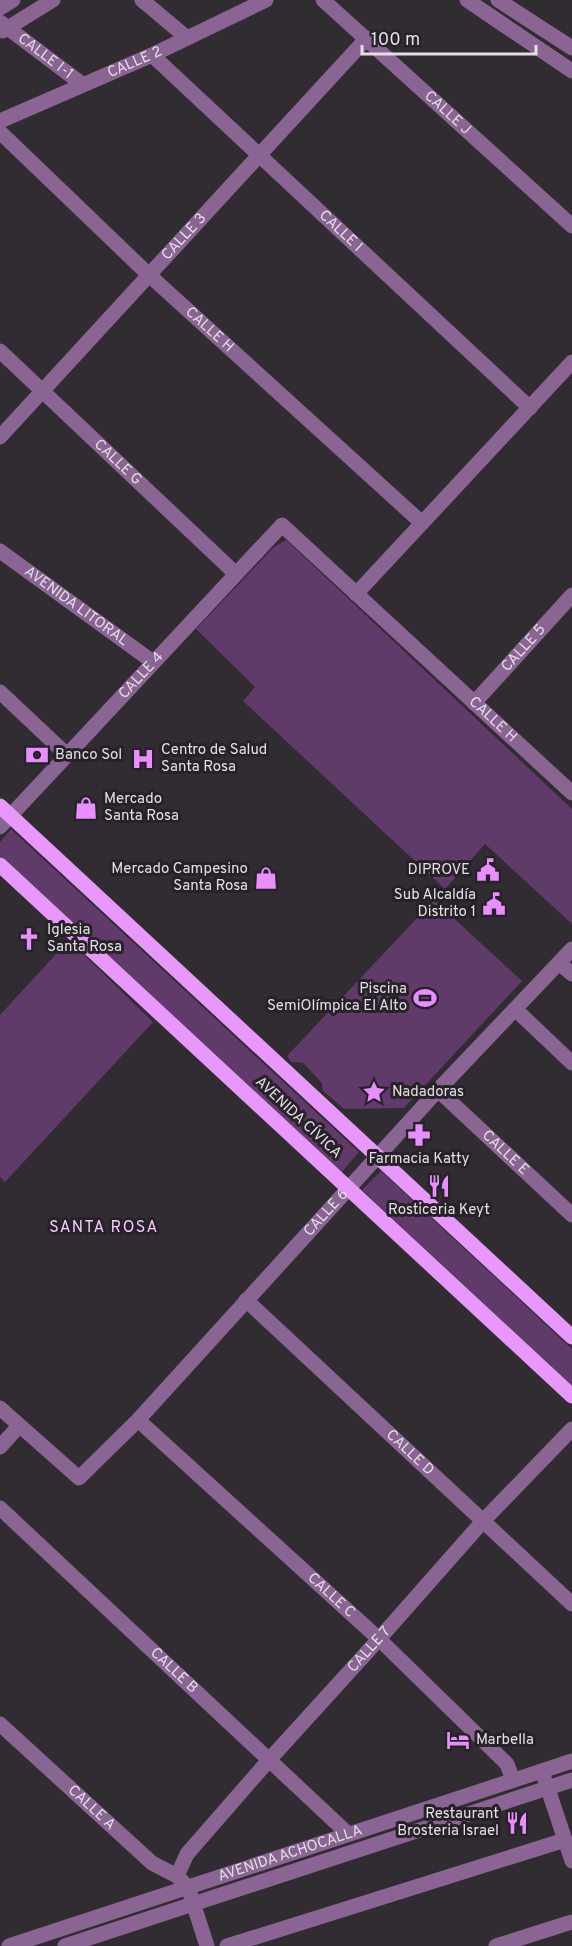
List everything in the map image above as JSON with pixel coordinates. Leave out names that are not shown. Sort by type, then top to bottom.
[{"type":"main road","name":"AVENIDA CÍVICA","points":[[4,816],[378,1156],[572,1337]]},
{"type":"main road","name":"AVENIDA CÍVICA","points":[[0,865],[572,1396]]},
{"type":"street","points":[[0,8],[13,0]]},
{"type":"street","points":[[3,27],[53,0]]},
{"type":"street","points":[[142,0],[186,37]]},
{"type":"street","name":"CALLE 2","points":[[0,121],[152,55],[266,0]]},
{"type":"street","name":"CALLE J","points":[[323,0],[572,226]]},
{"type":"street","points":[[467,0],[572,71]]},
{"type":"street","points":[[498,0],[569,40]]},
{"type":"street","name":"CALLE I-1","points":[[3,27],[82,84]]},
{"type":"street","name":"CALLE 3","points":[[0,437],[367,38]]},
{"type":"street","name":"CALLE I","points":[[152,55],[530,408]]},
{"type":"street","name":"CALLE H","points":[[0,132],[149,275],[422,523]]},
{"type":"street","name":"CALLE G","points":[[0,351],[236,574]]},
{"type":"street","points":[[356,594],[572,362]]},
{"type":"street","name":"CALLE H","points":[[282,525],[572,794]]},
{"type":"street","name":"CALLE 4","points":[[4,816],[67,755],[282,525]]},
{"type":"street","name":"AVENIDA LITORAL","points":[[0,551],[153,662]]},
{"type":"street","name":"CALLE 5","points":[[474,703],[572,595]]},
{"type":"street","points":[[0,692],[67,755]]},
{"type":"street","name":"CALLE 6","points":[[19,1426],[79,1478],[138,1420],[438,1090],[572,949]]},
{"type":"street","points":[[559,963],[572,974]]},
{"type":"street","points":[[515,1009],[572,1063]]},
{"type":"street","name":"CALLE E","points":[[438,1090],[572,1215]]},
{"type":"street","name":"CALLE D","points":[[246,1300],[572,1604]]},
{"type":"street","points":[[0,1408],[19,1426],[0,1448]]},
{"type":"street","name":"CALLE C","points":[[138,1420],[379,1640],[507,1764],[513,1780]]},
{"type":"street","name":"CALLE 7","points":[[182,1881],[187,1854],[484,1521],[572,1429]]},
{"type":"street","name":"CALLE B","points":[[0,1508],[345,1831],[346,1835]]},
{"type":"street","name":"CALLE A","points":[[0,1724],[152,1863],[182,1881]]},
{"type":"street","name":"AVENIDA ACHOCALLA","points":[[9,1946],[182,1881],[346,1835],[572,1761]]},
{"type":"street","points":[[542,1771],[572,1861]]},
{"type":"street","name":"AVENIDA ACHOCALLA","points":[[65,1946],[572,1780]]},
{"type":"street","points":[[227,1946],[565,1840]]},
{"type":"street","points":[[182,1881],[194,1905],[207,1946]]},
{"type":"street","points":[[496,1946],[572,1922]]},
{"type":"shaded area","points":[[286,540],[572,809],[572,924],[485,844],[445,889],[243,701],[255,687],[196,629],[275,546]]},
{"type":"shaded area","points":[[11,829],[359,1152],[341,1173],[0,856],[0,842]]},
{"type":"shaded area","name":"Piscina SemiOlímpica El Alto","points":[[434,900],[522,981],[404,1108],[344,1109],[323,1091],[322,1083],[303,1063],[291,1062],[287,1056]]},
{"type":"shaded area","points":[[69,940],[153,1022],[5,1182],[0,1177],[0,1015]]},
{"type":"shaded area","points":[[381,1171],[572,1349],[572,1386],[362,1190]]},
{"type":"place","name":"Banco Sol","points":[[37,755]]},
{"type":"place","name":"Centro de Salud Santa Rosa","points":[[143,759]]},
{"type":"place","name":"Mercado Santa Rosa","points":[[86,808]]},
{"type":"place","name":"DIPROVE","points":[[488,870]]},
{"type":"place","name":"Mercado Campesino Santa Rosa","points":[[266,878]]},
{"type":"place","name":"Sub Alcaldía Distrito 1","points":[[494,904]]},
{"type":"place","name":"Iglesia Santa Rosa","points":[[29,939]]},
{"type":"place","name":"Piscina SemiOlímpica El Alto","points":[[425,998]]},
{"type":"place","name":"Nadadoras","points":[[374,1092]]},
{"type":"place","name":"Farmacia Katty","points":[[419,1135]]},
{"type":"place","name":"Rosticeria Keyt","points":[[439,1186]]},
{"type":"place","name":"Marbella","points":[[458,1740]]},
{"type":"place","name":"Restaurant Brosteria Israel","points":[[517,1823]]},
{"type":"district","name":"SANTA ROSA","points":[[104,1228]]}]
